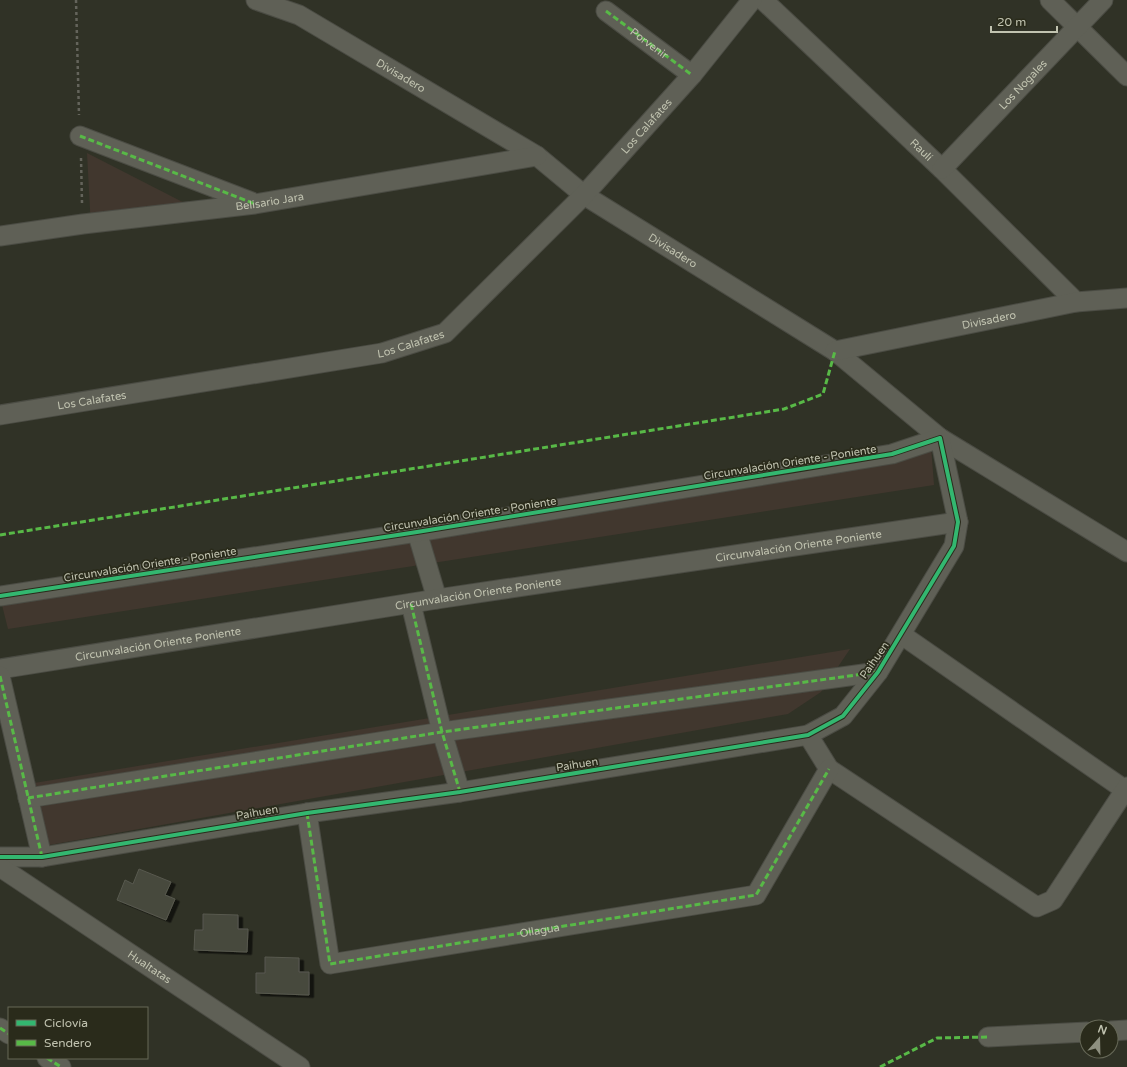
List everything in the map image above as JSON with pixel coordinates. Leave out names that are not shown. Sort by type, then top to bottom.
[{"type":"street","name":"Divisadero","points":[[256,0],[299,15],[537,156],[584,195],[835,351],[1076,302],[1127,298]]},
{"type":"street","name":"Los Calafates","points":[[0,414],[382,353],[445,333],[584,195],[692,75],[752,0]]},
{"type":"street","name":"Raulí","points":[[763,0],[942,169],[1076,302]]},
{"type":"street","points":[[1050,0],[1127,76]]},
{"type":"street","name":"Los Nogales","points":[[942,169],[1103,0]]},
{"type":"street","name":"Porvenir","points":[[606,11],[692,75]]},
{"type":"street","points":[[80,136],[255,204]]},
{"type":"street","name":"Belisario Jara","points":[[0,236],[83,224],[255,204],[537,156]]},
{"type":"street","points":[[835,351],[940,438],[1127,552]]},
{"type":"street","name":"Paihuen","points":[[0,857],[42,857],[307,813],[460,792],[808,735],[843,716],[878,672],[902,635],[954,546],[958,522],[940,438]]},
{"type":"street","name":"Circunvalación Oriente - Poniente","points":[[0,596],[417,532],[892,454],[940,438]]},
{"type":"street","name":"Circunvalación Oriente Poniente","points":[[0,669],[437,600],[958,522]]},
{"type":"street","points":[[417,532],[437,600]]},
{"type":"street","points":[[411,604],[442,732],[460,792]]},
{"type":"street","points":[[808,735],[829,768],[1037,906],[1053,900],[1126,788],[902,635]]},
{"type":"street","points":[[28,798],[442,732],[878,672]]},
{"type":"street","points":[[0,676],[42,857]]},
{"type":"street","name":"Ollagua","points":[[307,813],[330,964],[756,895],[829,768]]},
{"type":"street","name":"Hualtatas","points":[[0,867],[300,1067]]},
{"type":"street","points":[[988,1037],[1079,1032]]},
{"type":"street","points":[[49,1059],[61,1067]]},
{"type":"path","points":[[76,0],[83,224]]},
{"type":"shaded area","points":[[87,153],[208,215],[91,228]]},
{"type":"shaded area","points":[[931,446],[934,485],[8,629],[0,597]]},
{"type":"shaded area","points":[[850,649],[821,692],[788,714],[38,847],[28,784]]},
{"type":"building","points":[[139,869],[171,882],[165,895],[175,899],[166,920],[117,900],[125,880],[133,884]]},
{"type":"building","points":[[203,914],[238,915],[238,929],[248,929],[247,952],[194,950],[195,930],[203,930]]},
{"type":"building","points":[[265,957],[299,958],[299,972],[309,972],[309,995],[256,993],[256,973],[265,973]]},
{"type":"marked path","points":[[606,11],[692,75]]},
{"type":"marked path","points":[[80,136],[255,204]]},
{"type":"marked path","points":[[0,535],[784,409],[823,394],[835,351]]},
{"type":"marked path","points":[[411,604],[442,732],[460,792]]},
{"type":"marked path","points":[[28,798],[442,732],[878,672]]},
{"type":"marked path","points":[[0,676],[42,857]]},
{"type":"marked path","points":[[307,813],[330,964],[756,895],[829,769]]},
{"type":"marked path","points":[[0,1028],[8,1033]]},
{"type":"marked path","points":[[880,1067],[937,1038],[988,1037]]},
{"type":"marked path","points":[[49,1059],[61,1067]]},
{"type":"cycle path","points":[[0,596],[417,532],[892,454],[940,438],[958,522],[954,546],[878,672],[843,716],[808,735],[460,792],[307,813],[42,857],[0,857]]}]
